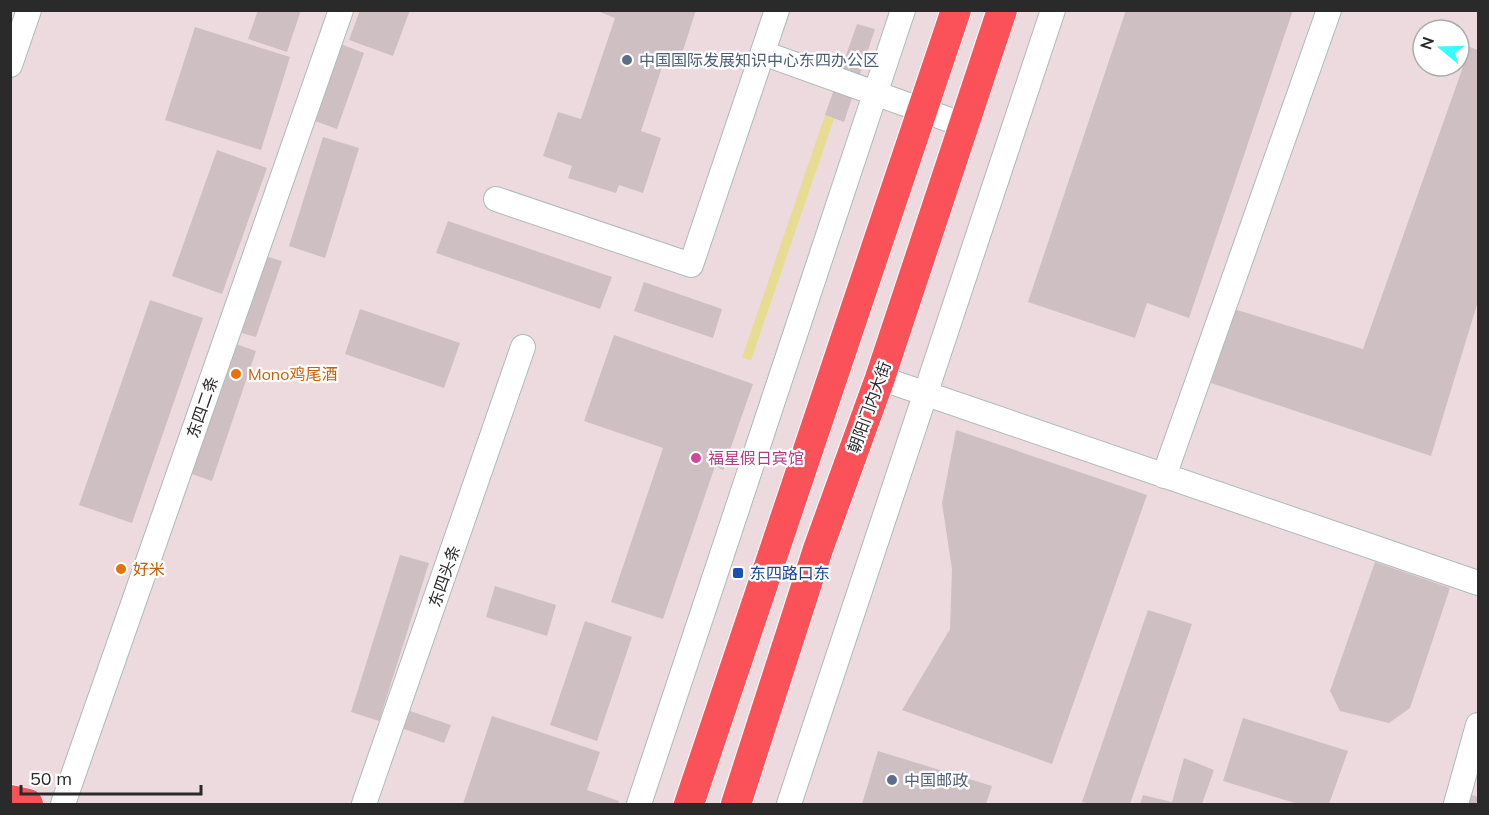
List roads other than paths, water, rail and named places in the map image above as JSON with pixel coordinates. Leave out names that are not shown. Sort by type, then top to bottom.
[{"type":"main road","points":[[689,804],[956,10]]},
{"type":"main road","name":"朝阳门内大街","points":[[736,804],[818,549],[880,378],[1002,10]]},
{"type":"main road","points":[[10,800],[28,804]]},
{"type":"street","points":[[10,65],[29,10]]},
{"type":"street","name":"东四二条","points":[[63,804],[341,10]]},
{"type":"street","points":[[496,199],[692,265],[777,10]]},
{"type":"street","points":[[639,804],[903,10]]},
{"type":"street","points":[[789,804],[1053,10]]},
{"type":"street","points":[[1164,476],[1329,10]]},
{"type":"street","points":[[763,54],[964,125]]},
{"type":"street","name":"东四头条","points":[[364,804],[523,347]]},
{"type":"street","points":[[880,378],[1479,583]]},
{"type":"street","points":[[1456,804],[1479,725]]},
{"type":"place","name":"中国国际发展知识中心东四办公区","points":[[627,60]]},
{"type":"place","name":"Mono鸡尾酒","points":[[236,374]]},
{"type":"place","name":"福星假日宾馆","points":[[696,458]]},
{"type":"place","name":"好米","points":[[121,569]]},
{"type":"place","name":"东四路口东","points":[[738,573]]},
{"type":"place","name":"中国邮政","points":[[892,780]]}]
